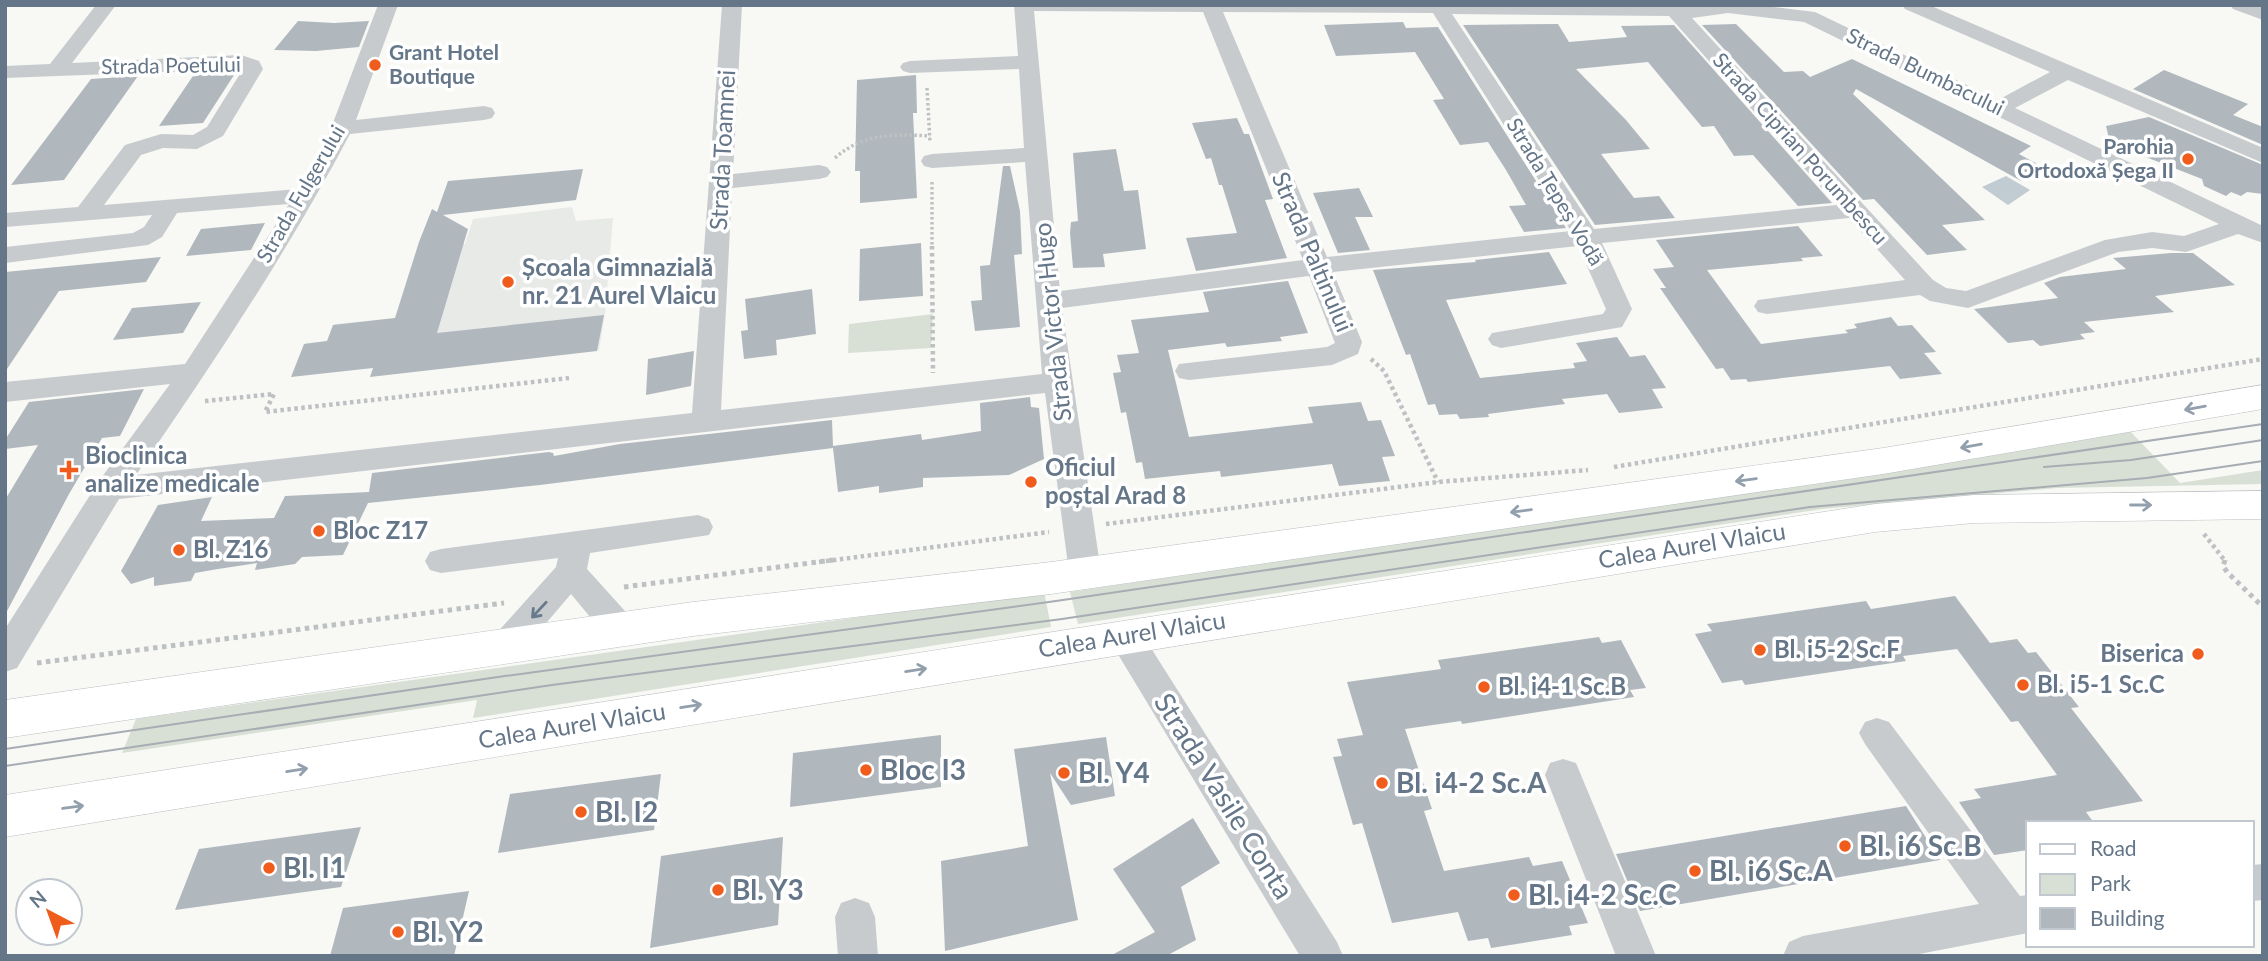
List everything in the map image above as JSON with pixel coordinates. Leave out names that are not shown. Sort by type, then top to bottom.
[{"type":"main road","points":[[5,719],[693,619],[1086,572],[1883,461],[2263,397]]},
{"type":"main road","name":"Calea Aurel Vlaicu","points":[[5,816],[1875,518],[2011,508],[2263,505]]},
{"type":"street","name":"Strada Poetului","points":[[56,70],[106,5]]},
{"type":"street","name":"Strada Fulgerului","points":[[5,658],[110,489],[193,372],[306,195],[342,128],[388,5]]},
{"type":"street","name":"Strada Toamnei","points":[[706,421],[732,5]]},
{"type":"street","name":"Strada Victor Hugo","points":[[1024,5],[1048,301],[1057,382],[1086,572]]},
{"type":"street","points":[[1029,5],[1211,8],[1727,7]]},
{"type":"street","points":[[1779,5],[1819,9]]},
{"type":"street","points":[[1912,5],[2263,156]]},
{"type":"street","points":[[2239,5],[2263,15]]},
{"type":"street","name":"Strada Bumbacului","points":[[1727,7],[1819,9],[1999,108],[2256,233]]},
{"type":"street","name":"Strada Paltinului","points":[[1189,371],[1332,356],[1348,348],[1349,342],[1211,8]]},
{"type":"street","name":"Strada Țepeș Vodă","points":[[1439,8],[1586,236],[1615,297],[1618,315],[1613,321],[1501,339]]},
{"type":"street","name":"Strada Ciprian Porumbescu","points":[[1663,9],[1924,286]]},
{"type":"street","name":"Strada Poetului","points":[[56,70],[241,61],[252,65],[252,72],[215,131],[197,142],[161,141],[133,150],[86,213]]},
{"type":"street","points":[[918,67],[1029,62]]},
{"type":"street","points":[[5,72],[56,70]]},
{"type":"street","points":[[1999,108],[2068,72]]},
{"type":"street","points":[[342,128],[484,113]]},
{"type":"street","points":[[932,162],[1038,154]]},
{"type":"street","points":[[721,182],[819,172]]},
{"type":"street","points":[[5,220],[306,195]]},
{"type":"street","points":[[5,255],[139,240],[153,232],[169,207]]},
{"type":"street","points":[[1048,301],[1586,236],[1855,210]]},
{"type":"street","points":[[1768,306],[1924,286],[1939,295],[1968,300],[2114,245],[2152,240],[2186,244],[2256,233]]},
{"type":"street","points":[[5,392],[193,372]]},
{"type":"street","points":[[110,489],[1057,382]]},
{"type":"street","points":[[441,561],[574,558],[698,527]]},
{"type":"street","points":[[574,558],[622,631]]},
{"type":"street","points":[[506,646],[574,558]]},
{"type":"street","name":"Strada Vasile Conta","points":[[1125,636],[1323,956]]},
{"type":"street","points":[[1803,956],[2020,915],[1877,733]]},
{"type":"street","points":[[1563,775],[1636,956]]},
{"type":"street","points":[[855,917],[858,956]]},
{"type":"path","points":[[918,67],[932,162],[933,395]]},
{"type":"path","points":[[819,172],[852,144],[872,137],[892,134],[930,136]]},
{"type":"path","points":[[1348,348],[1375,361],[1384,371],[1438,482]]},
{"type":"path","points":[[1608,468],[2263,359]]},
{"type":"path","points":[[170,404],[274,394],[265,412],[569,378]]},
{"type":"path","points":[[1079,528],[1438,482],[1595,470]]},
{"type":"path","points":[[2212,527],[2199,527],[2226,561],[2223,566],[2227,572],[2263,607]]},
{"type":"shaded area","points":[[2006,176],[2030,190],[2008,205],[1982,187]]},
{"type":"shaded area","name":"Școala Gimnazială nr. 21 Aurel Vlaicu","points":[[572,207],[576,221],[613,218],[605,314],[599,350],[372,376],[375,367],[293,376],[306,343],[328,341],[335,324],[396,318],[420,249],[465,244],[473,219]]},
{"type":"green space","points":[[933,314],[931,348],[848,353],[849,324]]},
{"type":"green space","points":[[2127,428],[2180,483],[2263,470],[2263,484],[2057,488],[1822,509],[1078,624],[1070,592],[1775,486]]},
{"type":"green space","points":[[1044,591],[1051,627],[473,718],[477,700],[122,753],[136,719]]},
{"type":"building","points":[[298,21],[369,21],[359,47],[316,51],[274,50]]},
{"type":"building","points":[[1403,22],[1406,28],[1438,27],[1566,228],[1524,232],[1509,206],[1526,205],[1506,170],[1488,142],[1460,145],[1433,100],[1444,99],[1415,52],[1336,56],[1324,25]]},
{"type":"building","points":[[1558,24],[1569,42],[1627,37],[1621,26],[1674,25],[1832,203],[1798,206],[1753,155],[1734,156],[1714,126],[1702,127],[1648,62],[1576,69],[1650,149],[1601,154],[1634,198],[1659,196],[1675,218],[1595,225],[1463,25]]},
{"type":"building","points":[[1736,24],[1784,72],[1803,71],[1810,77],[1852,59],[2031,146],[2019,154],[2043,167],[2021,181],[1856,89],[1853,94],[1985,220],[1942,225],[1967,250],[1927,255],[1874,199],[1863,200],[1702,25]]},
{"type":"building","points":[[2164,70],[2248,104],[2233,115],[2263,127],[2263,145],[2133,89]]},
{"type":"building","points":[[236,72],[203,123],[159,126],[195,73]]},
{"type":"building","points":[[916,75],[917,113],[913,113],[917,198],[860,203],[860,171],[855,171],[857,80]]},
{"type":"building","points":[[138,76],[64,180],[11,185],[91,79]]},
{"type":"building","name":"Parohia Ortodoxă Șega II","points":[[2149,117],[2263,165],[2263,194],[2247,192],[2241,196],[2231,192],[2226,196],[2204,186],[2202,179],[2110,143],[2106,126]]},
{"type":"building","points":[[1237,118],[1244,134],[1249,134],[1273,199],[1265,200],[1287,258],[1196,271],[1186,238],[1237,233],[1211,158],[1206,159],[1192,123]]},
{"type":"building","points":[[1116,149],[1124,191],[1138,190],[1146,249],[1103,254],[1105,267],[1073,268],[1071,222],[1078,221],[1073,153]]},
{"type":"building","points":[[1003,166],[1010,166],[1020,211],[1022,254],[1014,255],[1020,327],[975,331],[971,301],[982,300],[980,266],[990,265]]},
{"type":"building","points":[[583,169],[576,200],[443,215],[468,229],[437,333],[604,315],[597,351],[370,377],[373,368],[291,377],[304,344],[327,341],[333,325],[395,318],[419,242],[432,209],[437,212],[448,181]]},
{"type":"building","points":[[1359,188],[1373,217],[1355,217],[1370,250],[1338,253],[1313,193]]},
{"type":"building","points":[[265,223],[251,250],[186,256],[201,229]]},
{"type":"building","points":[[1798,226],[1823,256],[1801,258],[1803,261],[1707,270],[1761,344],[1848,333],[1845,330],[1857,328],[1854,324],[1891,317],[1898,326],[1912,325],[1936,352],[1924,353],[1942,374],[1900,379],[1890,366],[1748,382],[1746,379],[1731,380],[1723,368],[1716,369],[1660,288],[1666,288],[1653,269],[1674,267],[1656,240]]},
{"type":"building","points":[[921,243],[923,296],[859,301],[860,249]]},
{"type":"building","points":[[1549,252],[1567,284],[1446,300],[1480,378],[1575,368],[1573,363],[1587,361],[1576,343],[1617,337],[1630,357],[1645,355],[1666,388],[1652,389],[1663,408],[1619,413],[1607,394],[1562,399],[1565,404],[1488,414],[1489,417],[1460,419],[1457,414],[1439,415],[1435,404],[1428,405],[1410,354],[1406,355],[1373,270],[1476,262],[1475,260]]},
{"type":"building","points":[[2193,253],[2235,285],[2155,296],[2174,312],[2084,322],[2095,332],[2080,334],[2085,339],[2040,346],[2033,340],[2008,343],[1974,309],[2058,298],[2044,283],[2060,277],[2126,269],[2113,258]]},
{"type":"building","points":[[161,257],[146,282],[59,291],[5,372],[5,272]]},
{"type":"building","points":[[1288,281],[1308,333],[1280,337],[1282,341],[1227,347],[1225,343],[1168,350],[1189,437],[1313,423],[1308,407],[1361,402],[1368,421],[1381,420],[1395,456],[1382,457],[1390,481],[1339,486],[1332,464],[1221,477],[1220,471],[1145,479],[1142,462],[1136,463],[1126,412],[1121,413],[1113,373],[1121,372],[1117,355],[1139,353],[1131,320],[1209,312],[1203,292]]},
{"type":"building","points":[[812,289],[816,334],[776,340],[777,355],[744,359],[741,331],[748,330],[745,299]]},
{"type":"building","points":[[201,302],[183,333],[113,340],[132,308]]},
{"type":"building","points":[[694,351],[691,386],[646,395],[648,359]]},
{"type":"building","points":[[144,389],[120,436],[102,438],[5,615],[5,500],[38,445],[5,449],[5,440],[29,402]]},
{"type":"building","points":[[1030,397],[1031,407],[1039,408],[1044,459],[1009,475],[923,478],[923,487],[879,493],[879,486],[838,492],[833,448],[540,485],[368,503],[343,555],[302,557],[295,564],[255,570],[257,563],[218,569],[195,573],[191,581],[154,586],[154,577],[131,584],[121,571],[158,505],[212,497],[201,521],[274,518],[285,496],[369,492],[372,473],[549,452],[554,456],[620,444],[832,420],[833,446],[921,434],[922,440],[981,431],[980,403]]},
{"type":"building","points":[[1955,596],[1990,643],[2017,639],[2028,653],[2036,652],[2079,707],[2071,708],[2143,801],[2086,812],[2093,821],[2026,821],[2026,850],[1994,855],[1959,802],[1981,798],[1974,789],[2057,775],[2018,721],[2011,722],[1957,649],[1903,656],[1906,661],[1745,685],[1742,680],[1722,683],[1695,634],[1712,631],[1707,624],[1866,601],[1871,609]]},
{"type":"building","points":[[1599,637],[1602,643],[1621,640],[1646,688],[1630,690],[1634,697],[1462,724],[1461,721],[1405,729],[1432,809],[1424,811],[1444,871],[1529,857],[1533,866],[1562,861],[1588,923],[1569,926],[1572,935],[1491,948],[1488,938],[1468,941],[1458,912],[1392,923],[1362,823],[1353,825],[1333,757],[1342,756],[1337,739],[1363,735],[1347,682],[1441,669],[1438,660]]},
{"type":"building","name":"Bloc I3","points":[[941,735],[941,787],[790,807],[793,753]]},
{"type":"building","points":[[1106,737],[1115,796],[1071,805],[1050,773],[1078,920],[945,951],[941,861],[1028,846],[1014,749]]},
{"type":"building","name":"Bl. I2","points":[[661,774],[654,830],[498,853],[510,794]]},
{"type":"building","points":[[1906,806],[1940,860],[1640,911],[1616,854]]},
{"type":"building","points":[[1193,818],[1220,863],[1181,887],[1196,940],[1166,956],[1110,956],[1155,932],[1113,869]]},
{"type":"building","name":"Bl. I1","points":[[361,827],[341,887],[175,910],[199,849]]},
{"type":"building","name":"Bl. Y3","points":[[783,837],[778,925],[650,948],[661,856]]},
{"type":"building","name":"Bl. Y2","points":[[469,891],[454,956],[330,956],[343,908]]},
{"type":"tram line","points":[[5,749],[498,677],[1056,601],[2263,424]]},
{"type":"tram line","points":[[2044,467],[2131,460],[2263,440]]},
{"type":"tram line","points":[[5,766],[552,685],[1062,619],[1810,507],[2147,478],[2263,461]]},
{"type":"place","name":"Grant Hotel Boutique","points":[[375,65]]},
{"type":"place","name":"Parohia Ortodoxă Șega II","points":[[2188,159]]},
{"type":"place","name":"Școala Gimnazială nr. 21 Aurel Vlaicu","points":[[508,282]]},
{"type":"place","name":"Bioclinica analize medicale","points":[[69,470]]},
{"type":"place","name":"Oficiul poștal Arad 8","points":[[1031,482]]},
{"type":"place","name":"Bloc Z17","points":[[319,531]]},
{"type":"place","name":"Bl. Z16","points":[[179,550]]},
{"type":"place","name":"Bl. i5-2 Sc.F","points":[[1760,650]]},
{"type":"place","name":"Biserica","points":[[2198,654]]},
{"type":"place","name":"Bl. i5-1 Sc.C","points":[[2023,685]]},
{"type":"place","name":"Bl. i4-1 Sc.B","points":[[1484,687]]},
{"type":"place","name":"Bloc I3","points":[[866,770]]},
{"type":"place","name":"Bl. Y4","points":[[1064,773]]},
{"type":"place","name":"Bl. i4-2 Sc.A","points":[[1382,783]]},
{"type":"place","name":"Bl. I2","points":[[581,812]]},
{"type":"place","name":"Bl. i6 Sc.B","points":[[1845,846]]},
{"type":"place","name":"Bl. I1","points":[[269,868]]},
{"type":"place","name":"Bl. i6 Sc.A","points":[[1695,871]]},
{"type":"place","name":"Bl. Y3","points":[[718,890]]},
{"type":"place","name":"Bl. i4-2 Sc.C","points":[[1514,895]]},
{"type":"place","name":"Bl. Y2","points":[[398,932]]}]
